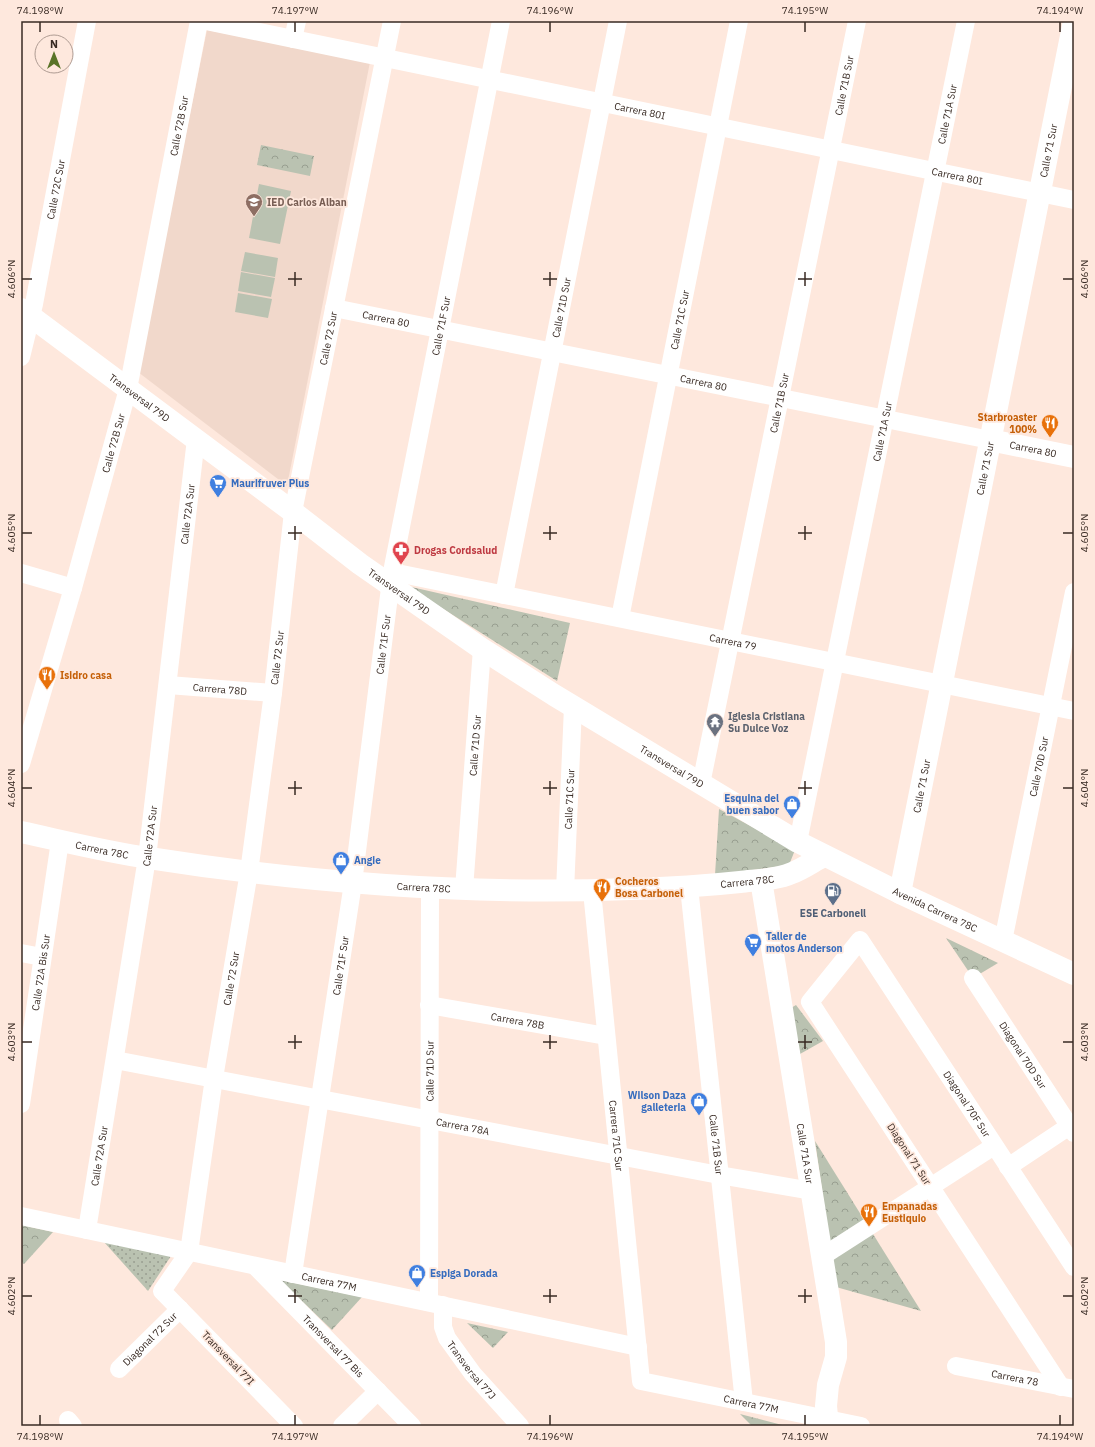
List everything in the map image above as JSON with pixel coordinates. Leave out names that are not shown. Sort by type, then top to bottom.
[{"type":"street","name":"Calle 72C Sur","points":[[21,357],[26,313],[87,21]]},
{"type":"street","name":"Calle 72B Sur","points":[[21,764],[73,588],[128,389],[199,21]]},
{"type":"street","name":"Carrera 80I","points":[[206,21],[1074,200]]},
{"type":"street","points":[[293,39],[297,21]]},
{"type":"street","name":"Calle 72 Sur","points":[[162,1291],[189,1252],[214,1078],[249,872],[293,512],[392,21]]},
{"type":"street","name":"Calle 71F Sur","points":[[293,1274],[353,883],[391,578],[502,21]]},
{"type":"street","name":"Calle 71D Sur","points":[[504,595],[618,21]]},
{"type":"street","name":"Calle 71C Sur","points":[[620,618],[739,21]]},
{"type":"street","name":"Calle 71B Sur","points":[[700,784],[857,21]]},
{"type":"street","name":"Calle 71A Sur","points":[[798,842],[966,21]]},
{"type":"street","name":"Calle 71 Sur","points":[[900,893],[1074,21]]},
{"type":"street","name":"Carrera 80","points":[[334,308],[1074,457]]},
{"type":"street","name":"Transversal 79D","points":[[26,313],[196,439],[360,564],[391,578],[482,649],[573,707],[798,842]]},
{"type":"street","name":"Calle 72A Sur","points":[[87,1230],[147,858],[196,439]]},
{"type":"street","points":[[21,573],[73,588]]},
{"type":"street","name":"Carrera 79","points":[[391,578],[504,595],[1074,711]]},
{"type":"street","name":"Calle 70D Sur","points":[[1003,941],[1074,592]]},
{"type":"street","name":"Calle 71D Sur","points":[[464,889],[482,649]]},
{"type":"street","name":"Carrera 78D","points":[[168,685],[272,693]]},
{"type":"street","name":"Calle 71C Sur","points":[[565,891],[573,707]]},
{"type":"street","name":"Carrera 78C","points":[[21,832],[147,858],[249,872],[353,883],[430,889],[592,891],[688,887],[761,880],[792,873],[824,856]]},
{"type":"street","name":"Calle 72A Bis Sur","points":[[21,1104],[60,841]]},
{"type":"street","name":"Avenida Carrera 78C","points":[[798,842],[900,893],[1074,974]]},
{"type":"street","name":"Calle 71A Sur","points":[[761,880],[836,1342],[836,1357],[828,1384],[826,1406],[828,1422]]},
{"type":"street","name":"Calle 71B Sur","points":[[688,887],[744,1402]]},
{"type":"street","name":"Calle 71D Sur","points":[[430,889],[429,1119],[436,1304]]},
{"type":"street","name":"Carrera 71C Sur","points":[[592,891],[641,1381]]},
{"type":"street","name":"Diagonal 70F Sur","points":[[810,1002],[860,940],[1074,1268]]},
{"type":"street","points":[[21,953],[42,958]]},
{"type":"street","name":"Diagonal 70D Sur","points":[[973,978],[1073,1128]]},
{"type":"street","name":"Diagonal 71 Sur","points":[[810,1002],[931,1187],[1068,1388]]},
{"type":"street","name":"Carrera 78B","points":[[429,1005],[606,1036]]},
{"type":"street","name":"Carrera 78A","points":[[115,1060],[618,1154],[719,1175],[812,1191]]},
{"type":"street","points":[[1008,1167],[1073,1128]]},
{"type":"street","points":[[823,1256],[994,1146]]},
{"type":"street","name":"Carrera 77M","points":[[21,1216],[638,1347]]},
{"type":"street","name":"Transversal 77 Bis","points":[[255,1266],[412,1426]]},
{"type":"street","name":"Transversal 77I","points":[[162,1291],[294,1426]]},
{"type":"street","name":"Transversal 77J","points":[[436,1304],[447,1338],[473,1374],[520,1426]]},
{"type":"street","name":"Diagonal 72 Sur","points":[[119,1369],[180,1309]]},
{"type":"street","name":"Carrera 78","points":[[956,1366],[1068,1388]]},
{"type":"street","name":"Carrera 77M","points":[[641,1381],[744,1402],[828,1422],[861,1426]]},
{"type":"street","points":[[342,1426],[378,1391]]},
{"type":"shaded area","name":"IED Carlos Alban","points":[[207,30],[370,62],[287,486],[138,372]]},
{"type":"green space","points":[[261,145],[314,156],[310,176],[257,165]]},
{"type":"green space","points":[[259,184],[291,191],[280,244],[249,238]]},
{"type":"green space","points":[[245,252],[278,258],[275,277],[241,271]]},
{"type":"green space","points":[[241,272],[275,278],[271,297],[238,291]]},
{"type":"green space","points":[[238,293],[272,299],[268,318],[235,312]]},
{"type":"green space","points":[[407,586],[570,623],[557,681]]},
{"type":"green space","points":[[719,809],[795,850],[789,865],[715,875]]},
{"type":"green space","points":[[946,938],[998,963],[973,978]]},
{"type":"green space","points":[[796,1005],[823,1041],[800,1054],[791,1008]]},
{"type":"green space","points":[[815,1141],[921,1311],[836,1287]]},
{"type":"green space","points":[[21,1225],[53,1232],[24,1264],[21,1261]]},
{"type":"green space","points":[[104,1242],[171,1256],[148,1291]]},
{"type":"green space","points":[[280,1280],[362,1297],[332,1330]]},
{"type":"green space","points":[[467,1323],[508,1332],[493,1348]]},
{"type":"green space","points":[[740,1414],[786,1426],[752,1426]]},
{"type":"place","name":"IED Carlos Alban","points":[[254,217]]},
{"type":"place","name":"Starbroaster 100%","points":[[1050,438]]},
{"type":"place","name":"Maurifruver Plus","points":[[218,498]]},
{"type":"place","name":"Drogas Cordsalud","points":[[401,565]]},
{"type":"place","name":"Isidro casa","points":[[47,690]]},
{"type":"place","name":"Iglesia Cristiana Su Dulce Voz","points":[[715,737]]},
{"type":"place","name":"Esquina del buen sabor","points":[[792,819]]},
{"type":"place","name":"Angie","points":[[341,875]]},
{"type":"place","name":"Cocheros Bosa Carbonel","points":[[602,902]]},
{"type":"place","name":"ESE Carbonell","points":[[833,906]]},
{"type":"place","name":"Taller de motos Anderson","points":[[753,957]]},
{"type":"place","name":"Wilson Daza galleteria","points":[[699,1116]]},
{"type":"place","name":"Empanadas Eustiquio","points":[[869,1227]]},
{"type":"place","name":"Espiga Dorada","points":[[417,1288]]}]
